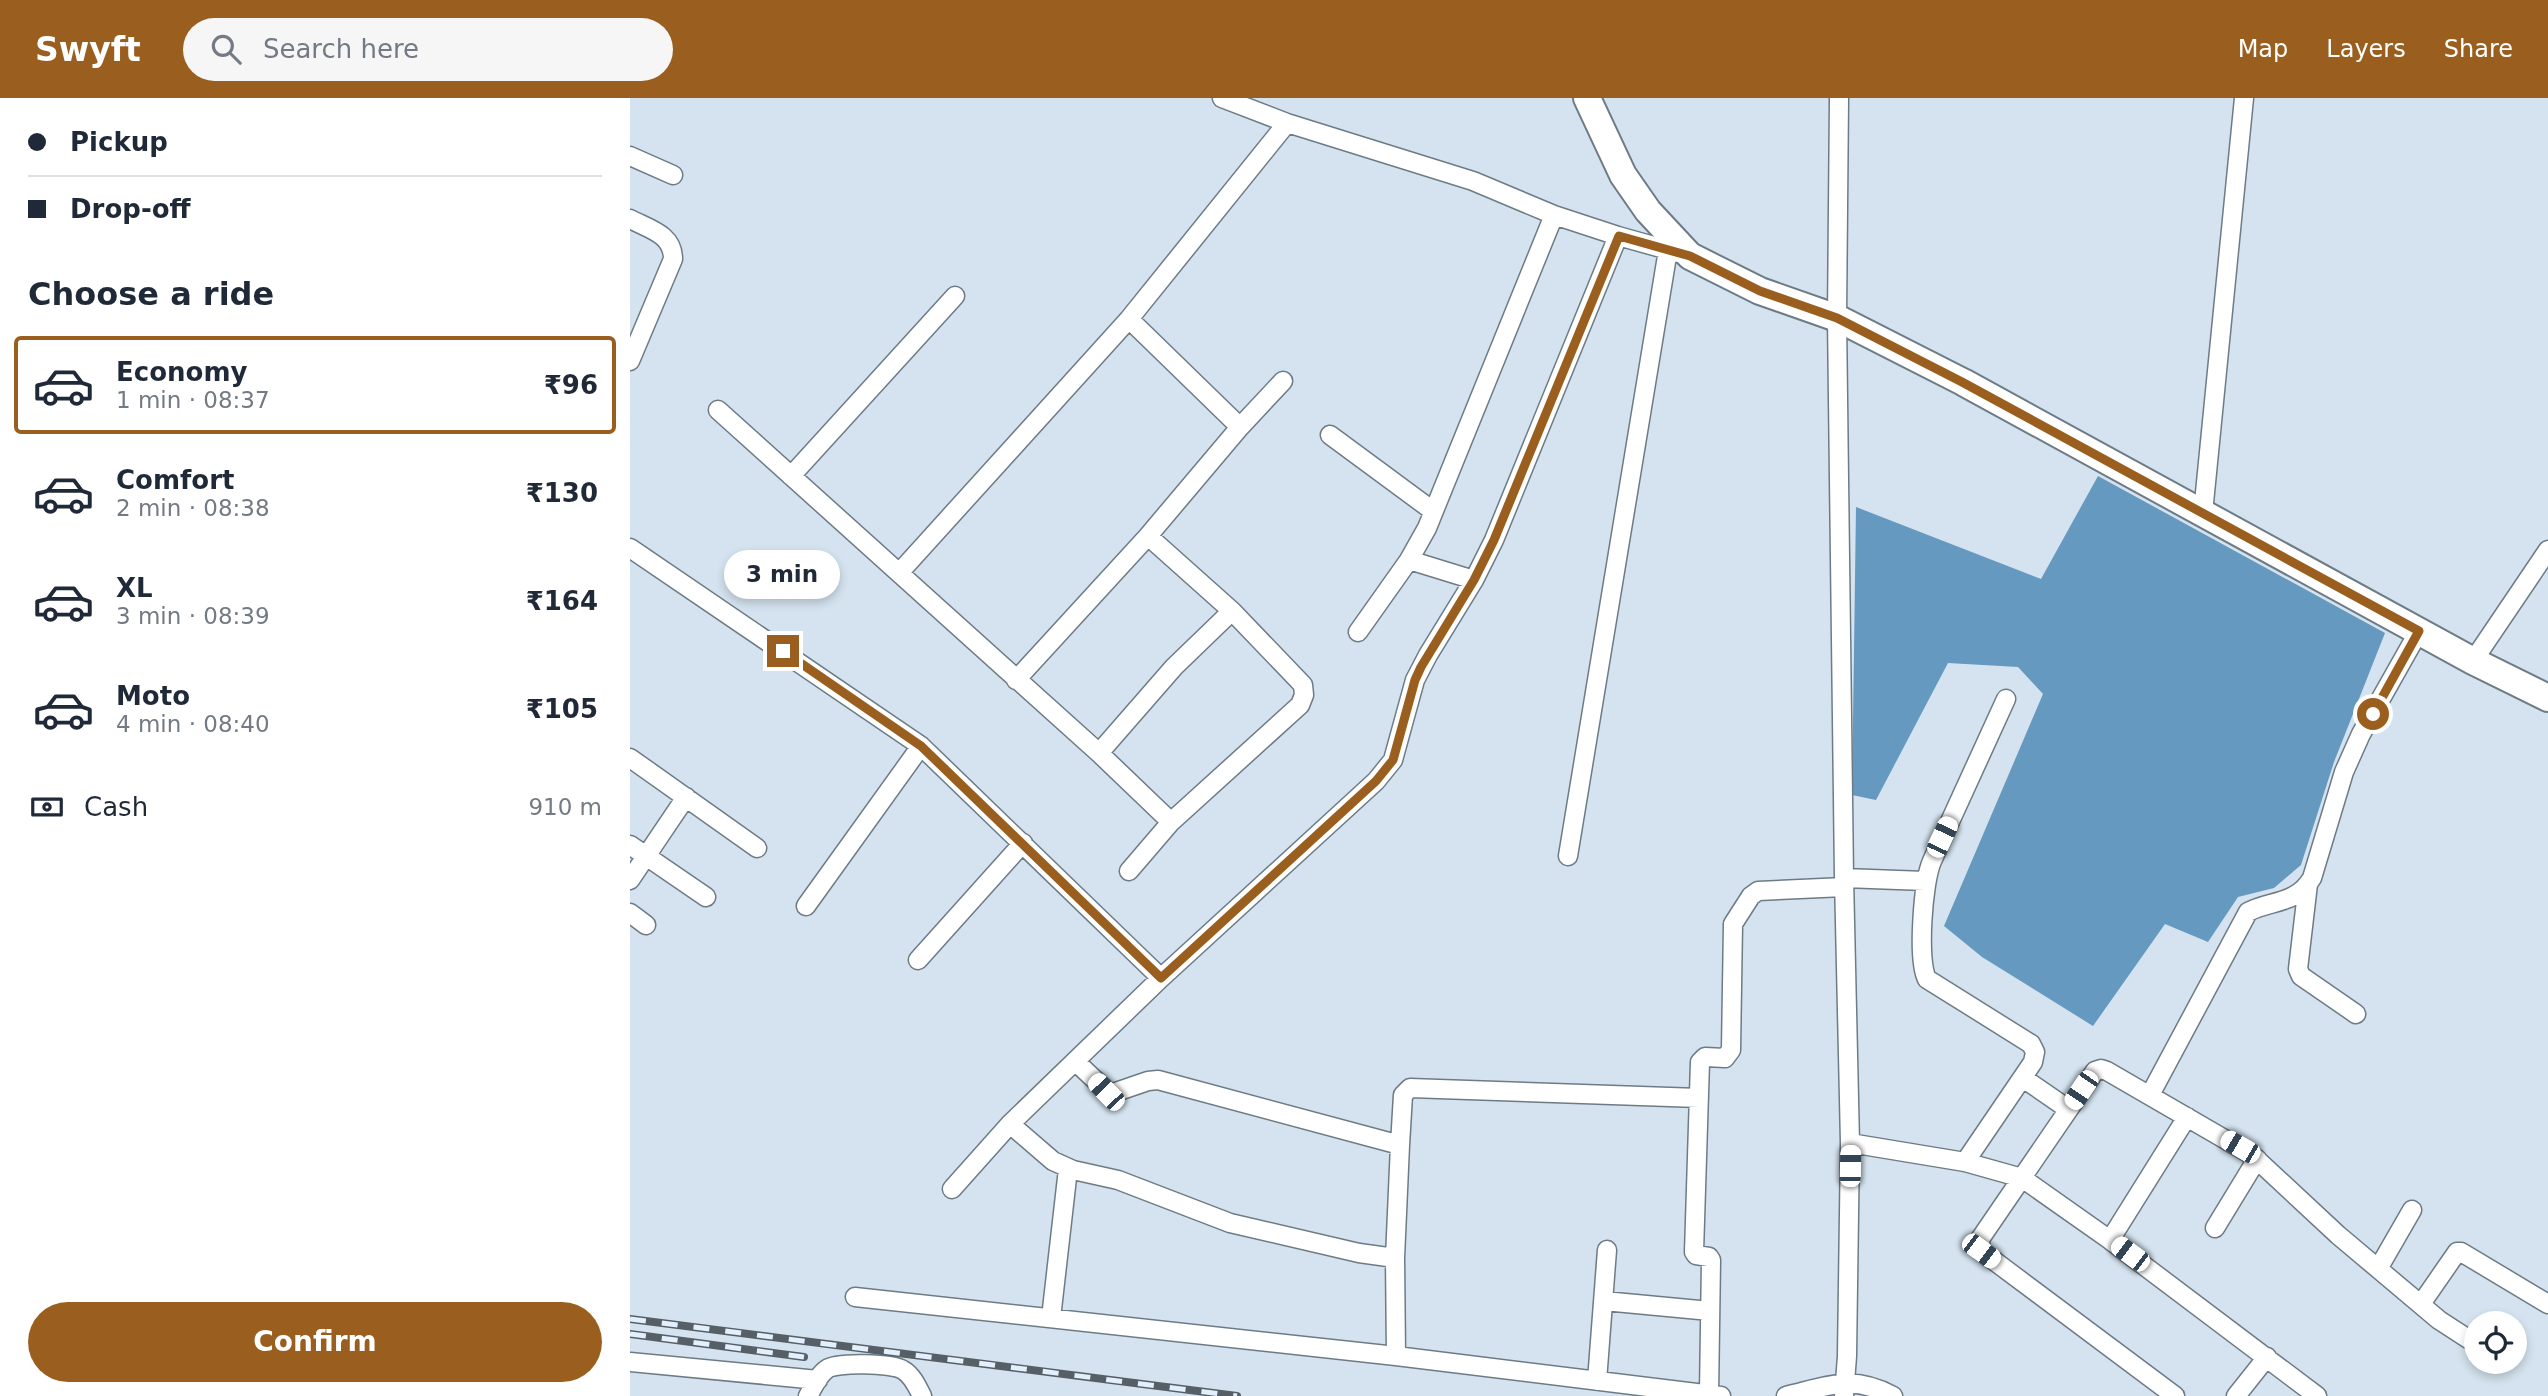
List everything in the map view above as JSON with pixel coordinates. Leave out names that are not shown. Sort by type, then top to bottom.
[{"type":"highway","points":[[1587,98],[1623,175],[1679,253],[1760,291],[1837,318],[1962,382],[2473,661],[2548,698]]},
{"type":"street","points":[[1222,98],[1287,123],[1473,181],[1554,215],[1679,253],[1568,856]]},
{"type":"street","points":[[1268,116],[1275,98]]},
{"type":"street","points":[[1839,98],[1837,318],[1850,1143],[1845,1389]]},
{"type":"street","points":[[2203,513],[2244,98]]},
{"type":"street","points":[[899,573],[1129,319],[1287,123]]},
{"type":"street","points":[[630,156],[673,175]]},
{"type":"street","points":[[1358,632],[1409,559],[1433,511],[1554,215]]},
{"type":"street","points":[[630,219],[667,239],[673,248],[673,258],[630,361]]},
{"type":"street","points":[[952,1189],[1010,1124],[1161,978],[1376,781],[1393,760],[1415,680],[1474,580],[1494,540],[1619,236]]},
{"type":"street","points":[[791,476],[955,296]]},
{"type":"street","points":[[1129,319],[1240,427]]},
{"type":"street","points":[[1016,680],[1148,536],[1240,427],[1283,381]]},
{"type":"street","points":[[718,410],[1099,753],[1171,822]]},
{"type":"street","points":[[1330,435],[1433,511]]},
{"type":"street","points":[[1129,871],[1171,822],[1300,705],[1304,695],[1303,685],[1232,611],[1148,536]]},
{"type":"street","points":[[630,548],[921,746],[1161,978]]},
{"type":"street","points":[[2473,661],[2548,550]]},
{"type":"street","points":[[1409,559],[1474,580]]},
{"type":"street","points":[[1099,753],[1174,667],[1232,611]]},
{"type":"street","points":[[2356,1014],[2301,976],[2298,969],[2308,884],[2351,755],[2419,631]]},
{"type":"street","points":[[1965,1162],[2023,1078],[2033,1062],[2035,1052],[2031,1044],[1927,979],[1924,972],[1925,881],[2006,699]]},
{"type":"street","points":[[806,906],[921,746]]},
{"type":"street","points":[[633,765],[686,797],[757,848]]},
{"type":"street","points":[[630,880],[686,797]]},
{"type":"street","points":[[918,960],[1023,843]]},
{"type":"street","points":[[630,845],[706,897]]},
{"type":"street","points":[[855,1297],[1396,1356],[1715,1395],[1710,1311],[1711,1260],[1710,1257],[1696,1255],[1694,1252],[1699,1097],[1702,1058],[1725,1058],[1731,1050],[1732,932],[1735,919],[1758,891],[1844,883],[1925,881]]},
{"type":"street","points":[[2150,1095],[2248,912],[2277,904],[2302,891],[2308,884]]},
{"type":"street","points":[[630,913],[646,925]]},
{"type":"street","points":[[1076,1062],[1110,1094],[1158,1080],[1401,1145]]},
{"type":"street","points":[[2175,1396],[1981,1251],[1980,1239],[2095,1071],[2101,1069],[2257,1159],[2327,1226],[2439,1320],[2464,1336]]},
{"type":"street","points":[[2023,1078],[2068,1109]]},
{"type":"street","points":[[1396,1356],[1395,1258],[1403,1095],[1409,1088],[1699,1097]]},
{"type":"street","points":[[2110,1240],[2187,1117]]},
{"type":"street","points":[[1010,1124],[1053,1161],[1068,1169],[1118,1180],[1230,1223],[1359,1253],[1395,1258]]},
{"type":"street","points":[[1850,1143],[1965,1162],[2022,1178],[2110,1240],[2317,1396]]},
{"type":"street","points":[[2215,1228],[2257,1159]]},
{"type":"street","points":[[1051,1318],[1068,1169]]},
{"type":"street","points":[[2378,1269],[2413,1210]]},
{"type":"street","points":[[1597,1381],[1606,1250]]},
{"type":"street","points":[[2421,1304],[2457,1252],[2548,1304]]},
{"type":"street","points":[[1604,1301],[1710,1311]]},
{"type":"street","points":[[2236,1396],[2267,1357]]},
{"type":"street","points":[[630,1362],[818,1380]]},
{"type":"street","points":[[808,1396],[828,1367],[838,1365],[895,1366],[913,1379],[922,1396]]},
{"type":"street","points":[[1786,1396],[1873,1386],[1893,1396]]},
{"type":"water","points":[[2098,476],[2385,633],[2334,762],[2301,865],[2274,888],[2238,897],[2208,942],[2165,924],[2093,1026],[1982,957],[1944,926],[2043,694],[2018,667],[1948,663],[1876,800],[1852,795],[1856,507],[2041,579]]},
{"type":"railway","points":[[630,1319],[1237,1396]]},
{"type":"railway","points":[[630,1334],[804,1357]]},
{"type":"route","points":[[783,651],[921,746],[1161,978],[1376,781],[1393,760],[1415,680],[1474,580],[1494,540],[1619,236],[1690,256],[1760,291],[1837,318],[1962,382],[2419,631],[2373,714]]}]
